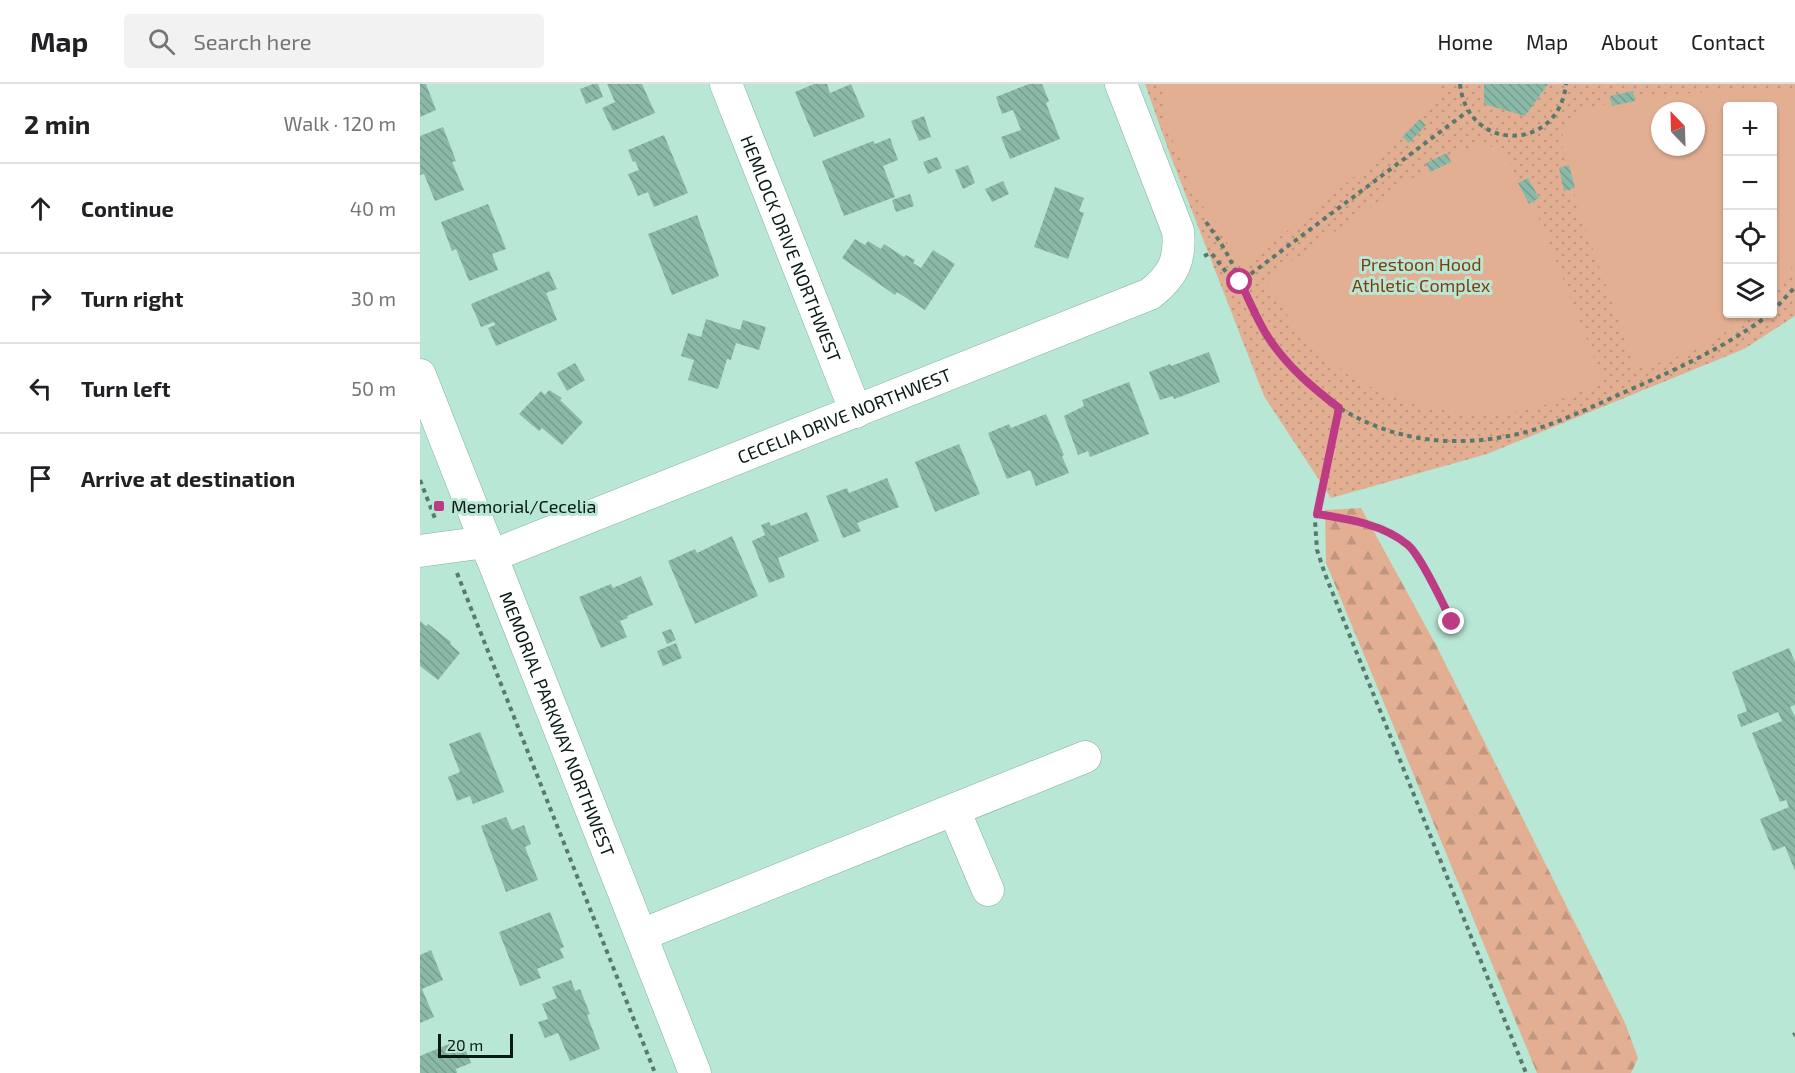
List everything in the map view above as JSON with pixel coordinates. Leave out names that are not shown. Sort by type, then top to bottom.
[{"type":"street","name":"HEMLOCK DRIVE NORTHWEST","points":[[726,84],[856,412]]},
{"type":"street","name":"CECELIA DRIVE NORTHWEST","points":[[433,549],[488,549],[856,412],[1150,294],[1168,280],[1179,254],[1178,231],[1121,84]]},
{"type":"street","name":"MEMORIAL PARKWAY NORTHWEST","points":[[420,375],[695,1073]]},
{"type":"street","points":[[641,935],[1085,757]]},
{"type":"street","points":[[954,810],[988,890]]},
{"type":"path","points":[[1460,84],[1461,99],[1472,119],[1491,132],[1513,136],[1535,132],[1554,119],[1565,99],[1566,84]]},
{"type":"path","points":[[1240,282],[1468,111]]},
{"type":"path","points":[[1204,218],[1225,250],[1269,339],[1305,381],[1339,408],[1360,421],[1399,434],[1437,441],[1477,440],[1531,430],[1590,408],[1689,364],[1742,334],[1764,318]]},
{"type":"path","points":[[1777,306],[1795,287]]},
{"type":"path","points":[[1339,408],[1315,521],[1317,550],[1526,1073]]},
{"type":"path","points":[[420,480],[433,549],[655,1073]]},
{"type":"path","points":[[1317,514],[1356,520],[1387,532],[1410,546],[1452,622]]},
{"type":"green space","name":"Prestoon Hood Athletic Complex","points":[[1145,84],[1795,84],[1795,316],[1744,349],[1487,454],[1331,498],[1264,396]]},
{"type":"green space","points":[[1162,84],[1441,84],[1440,93],[1387,150],[1243,267],[1194,193],[1164,118]]},
{"type":"green space","points":[[1795,88],[1795,262],[1777,287],[1777,102],[1723,102],[1723,318],[1745,318],[1710,342],[1668,360],[1636,369],[1578,208],[1562,145],[1563,133],[1577,110],[1654,95]]},
{"type":"green space","points":[[1478,143],[1502,150],[1542,225],[1603,381],[1530,409],[1502,413],[1445,410],[1416,404],[1363,383],[1339,368],[1309,342],[1288,317],[1265,280],[1409,180]]},
{"type":"green space","points":[[1361,508],[1437,647],[1625,1023],[1638,1058],[1631,1073],[1537,1073],[1326,563],[1325,510]]},
{"type":"building","points":[[420,84],[426,84],[436,110],[420,117]]},
{"type":"building","points":[[598,84],[603,97],[586,104],[580,89]]},
{"type":"building","points":[[607,84],[642,84],[655,113],[613,131],[602,108],[615,102]]},
{"type":"building","points":[[814,84],[827,84],[830,93],[851,84],[865,117],[814,137],[795,92]]},
{"type":"building","points":[[1029,84],[1042,84],[1049,101],[1046,103],[1060,139],[1010,159],[1001,137],[1021,130],[1013,110],[1002,114],[996,97]]},
{"type":"building","points":[[1484,84],[1548,84],[1525,116],[1484,104]]},
{"type":"building","points":[[1633,91],[1635,101],[1612,106],[1610,96]]},
{"type":"building","points":[[924,116],[931,137],[919,141],[911,121]]},
{"type":"building","points":[[1420,119],[1426,125],[1409,143],[1402,137]]},
{"type":"building","points":[[443,127],[456,161],[452,162],[464,190],[435,201],[424,174],[420,175],[420,136]]},
{"type":"building","points":[[664,135],[688,193],[654,207],[648,192],[638,196],[628,174],[639,170],[628,150]]},
{"type":"building","points":[[890,138],[898,160],[883,166],[895,197],[844,216],[822,161],[873,141],[875,144]]},
{"type":"building","points":[[1447,153],[1451,162],[1430,172],[1426,163]]},
{"type":"building","points":[[937,157],[942,168],[928,174],[923,162]]},
{"type":"building","points":[[968,165],[975,183],[963,189],[955,170]]},
{"type":"building","points":[[1569,165],[1575,188],[1564,191],[1559,168]]},
{"type":"building","points":[[1528,178],[1539,198],[1529,204],[1518,183]]},
{"type":"building","points":[[1003,181],[1009,194],[992,202],[985,189]]},
{"type":"building","points":[[1055,187],[1084,198],[1079,211],[1084,213],[1068,259],[1034,247]]},
{"type":"building","points":[[910,194],[914,206],[896,212],[892,200]]},
{"type":"building","points":[[488,204],[506,249],[492,254],[498,270],[469,281],[456,249],[452,251],[441,222]]},
{"type":"building","points":[[697,215],[719,276],[672,295],[648,234]]},
{"type":"building","points":[[855,239],[865,245],[868,241],[881,249],[884,244],[904,257],[906,255],[915,260],[913,263],[921,268],[933,250],[955,264],[925,310],[897,292],[895,295],[842,258]]},
{"type":"building","points":[[549,271],[557,289],[546,293],[557,320],[496,346],[488,328],[495,325],[494,322],[481,327],[471,304]]},
{"type":"building","points":[[706,319],[740,330],[743,320],[766,327],[759,350],[736,343],[731,360],[727,359],[718,389],[688,380],[694,360],[681,356],[688,333],[701,337]]},
{"type":"building","points":[[1209,352],[1220,382],[1174,399],[1173,396],[1160,400],[1149,372]]},
{"type":"building","points":[[575,363],[585,380],[567,391],[557,373]]},
{"type":"building","points":[[1129,382],[1149,434],[1090,457],[1088,451],[1078,455],[1064,416],[1084,406],[1082,400]]},
{"type":"building","points":[[549,390],[562,398],[560,400],[583,422],[562,445],[542,428],[539,431],[519,414],[541,391],[545,395]]},
{"type":"building","points":[[1046,414],[1064,455],[1062,456],[1069,473],[1036,486],[1030,470],[1007,479],[988,433],[1009,424],[1011,428]]},
{"type":"building","points":[[959,444],[980,494],[935,512],[915,462]]},
{"type":"building","points":[[887,478],[899,507],[857,523],[861,531],[843,538],[826,496],[847,488],[849,493]]},
{"type":"building","points":[[807,512],[819,541],[778,558],[785,577],[769,583],[752,541],[765,535],[761,525],[769,522],[771,526]]},
{"type":"building","points":[[732,536],[758,596],[695,624],[668,561],[695,549],[697,553]]},
{"type":"building","points":[[641,576],[653,605],[620,621],[627,637],[601,648],[579,597],[611,584],[613,588]]},
{"type":"building","points":[[420,621],[426,626],[428,624],[451,642],[450,644],[460,653],[438,680],[420,666]]},
{"type":"building","points":[[671,629],[676,640],[667,644],[662,632]]},
{"type":"building","points":[[676,643],[682,658],[663,666],[657,651]]},
{"type":"building","points":[[1789,648],[1795,662],[1795,705],[1790,707],[1795,716],[1795,871],[1785,846],[1773,851],[1760,819],[1789,807],[1786,800],[1780,802],[1752,733],[1782,721],[1778,712],[1741,727],[1737,715],[1747,711],[1732,672]]},
{"type":"building","points":[[480,732],[504,792],[473,804],[470,796],[457,801],[448,777],[460,772],[449,744]]},
{"type":"building","points":[[506,817],[512,830],[524,825],[531,844],[525,847],[538,880],[506,892],[481,826]]},
{"type":"building","points":[[550,912],[564,947],[560,949],[564,958],[537,969],[541,978],[520,986],[499,932]]},
{"type":"building","points":[[431,950],[443,980],[422,989],[434,1017],[420,1023],[420,955]]},
{"type":"building","points":[[571,980],[575,991],[580,989],[600,1049],[570,1061],[558,1033],[545,1038],[538,1022],[548,1019],[542,1004],[557,998],[552,987]]},
{"type":"building","points":[[461,1039],[471,1063],[456,1069],[457,1073],[420,1073],[420,1056]]},
{"type":"place","name":"Memorial/Cecelia","points":[[439,506]]},
{"type":"route","points":[[1240,282],[1269,339],[1287,362],[1305,381],[1339,408],[1317,514],[1356,520],[1387,532],[1410,546],[1452,622]]}]
